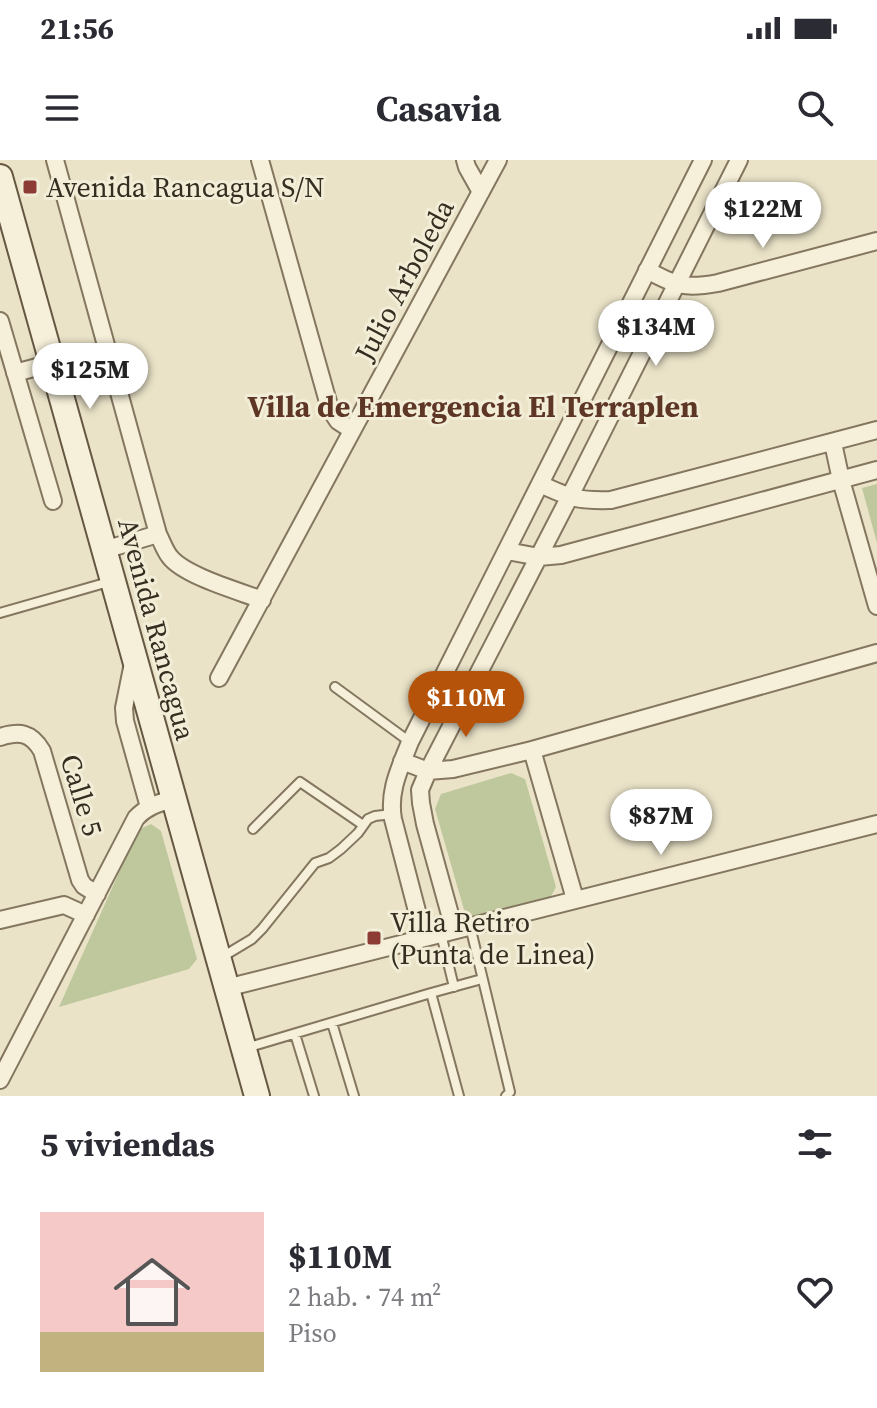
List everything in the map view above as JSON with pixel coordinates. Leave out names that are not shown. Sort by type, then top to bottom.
[{"type":"main road","name":"Avenida Rancagua","points":[[0,177],[257,1096]]},
{"type":"street","points":[[55,160],[158,534],[170,557],[181,567],[262,600]]},
{"type":"street","points":[[260,160],[330,409],[338,421],[352,430]]},
{"type":"street","points":[[465,160],[481,192]]},
{"type":"street","name":"Julio Arboleda","points":[[219,678],[498,160]]},
{"type":"street","points":[[424,938],[390,803],[402,761],[703,160]]},
{"type":"street","points":[[455,929],[425,824],[420,790],[739,160]]},
{"type":"street","points":[[647,270],[674,285],[697,287],[877,241]]},
{"type":"street","points":[[1,325],[53,501]]},
{"type":"street","points":[[15,373],[52,363]]},
{"type":"street","points":[[540,484],[569,498],[611,500],[877,430]]},
{"type":"street","points":[[833,443],[877,606]]},
{"type":"street","points":[[507,551],[539,557],[561,555],[877,470]]},
{"type":"street","points":[[104,550],[158,534]]},
{"type":"street","points":[[402,761],[428,771],[453,769],[532,750],[877,653]]},
{"type":"street","points":[[134,657],[124,708],[125,721],[149,807]]},
{"type":"street","name":"Calle 5","points":[[0,737],[23,734],[38,743],[80,880],[97,894]]},
{"type":"street","points":[[532,750],[575,899]]},
{"type":"street","points":[[0,1080],[136,818],[149,807],[173,799]]},
{"type":"street","points":[[226,988],[877,824]]},
{"type":"street","points":[[0,920],[64,905],[74,894],[80,880]]},
{"type":"street","points":[[64,905],[86,915]]},
{"type":"lane","points":[[0,613],[112,581]]},
{"type":"lane","points":[[335,687],[410,742]]},
{"type":"lane","points":[[253,829],[300,782],[363,825]]},
{"type":"lane","points":[[218,960],[252,939],[315,863],[341,849],[368,819],[392,814]]},
{"type":"lane","points":[[455,929],[482,979],[510,1092],[506,1096]]},
{"type":"lane","points":[[454,987],[455,929]]},
{"type":"lane","points":[[243,1049],[482,979]]},
{"type":"lane","points":[[431,993],[459,1096]]},
{"type":"lane","points":[[332,1023],[354,1096]]},
{"type":"lane","points":[[295,1034],[314,1096]]},
{"type":"green space","points":[[877,484],[877,543],[862,488]]},
{"type":"green space","points":[[511,773],[525,779],[556,887],[550,898],[476,919],[465,913],[435,809],[441,794]]},
{"type":"green space","points":[[151,824],[161,831],[197,959],[189,969],[59,1007],[138,830]]},
{"type":"place","name":"Avenida Rancagua S/N","points":[[30,187]]},
{"type":"place","name":"Villa Retiro (Punta de Linea)","points":[[374,938]]},
{"type":"district","name":"Villa de Emergencia El Terraplen","points":[[473,407]]}]
